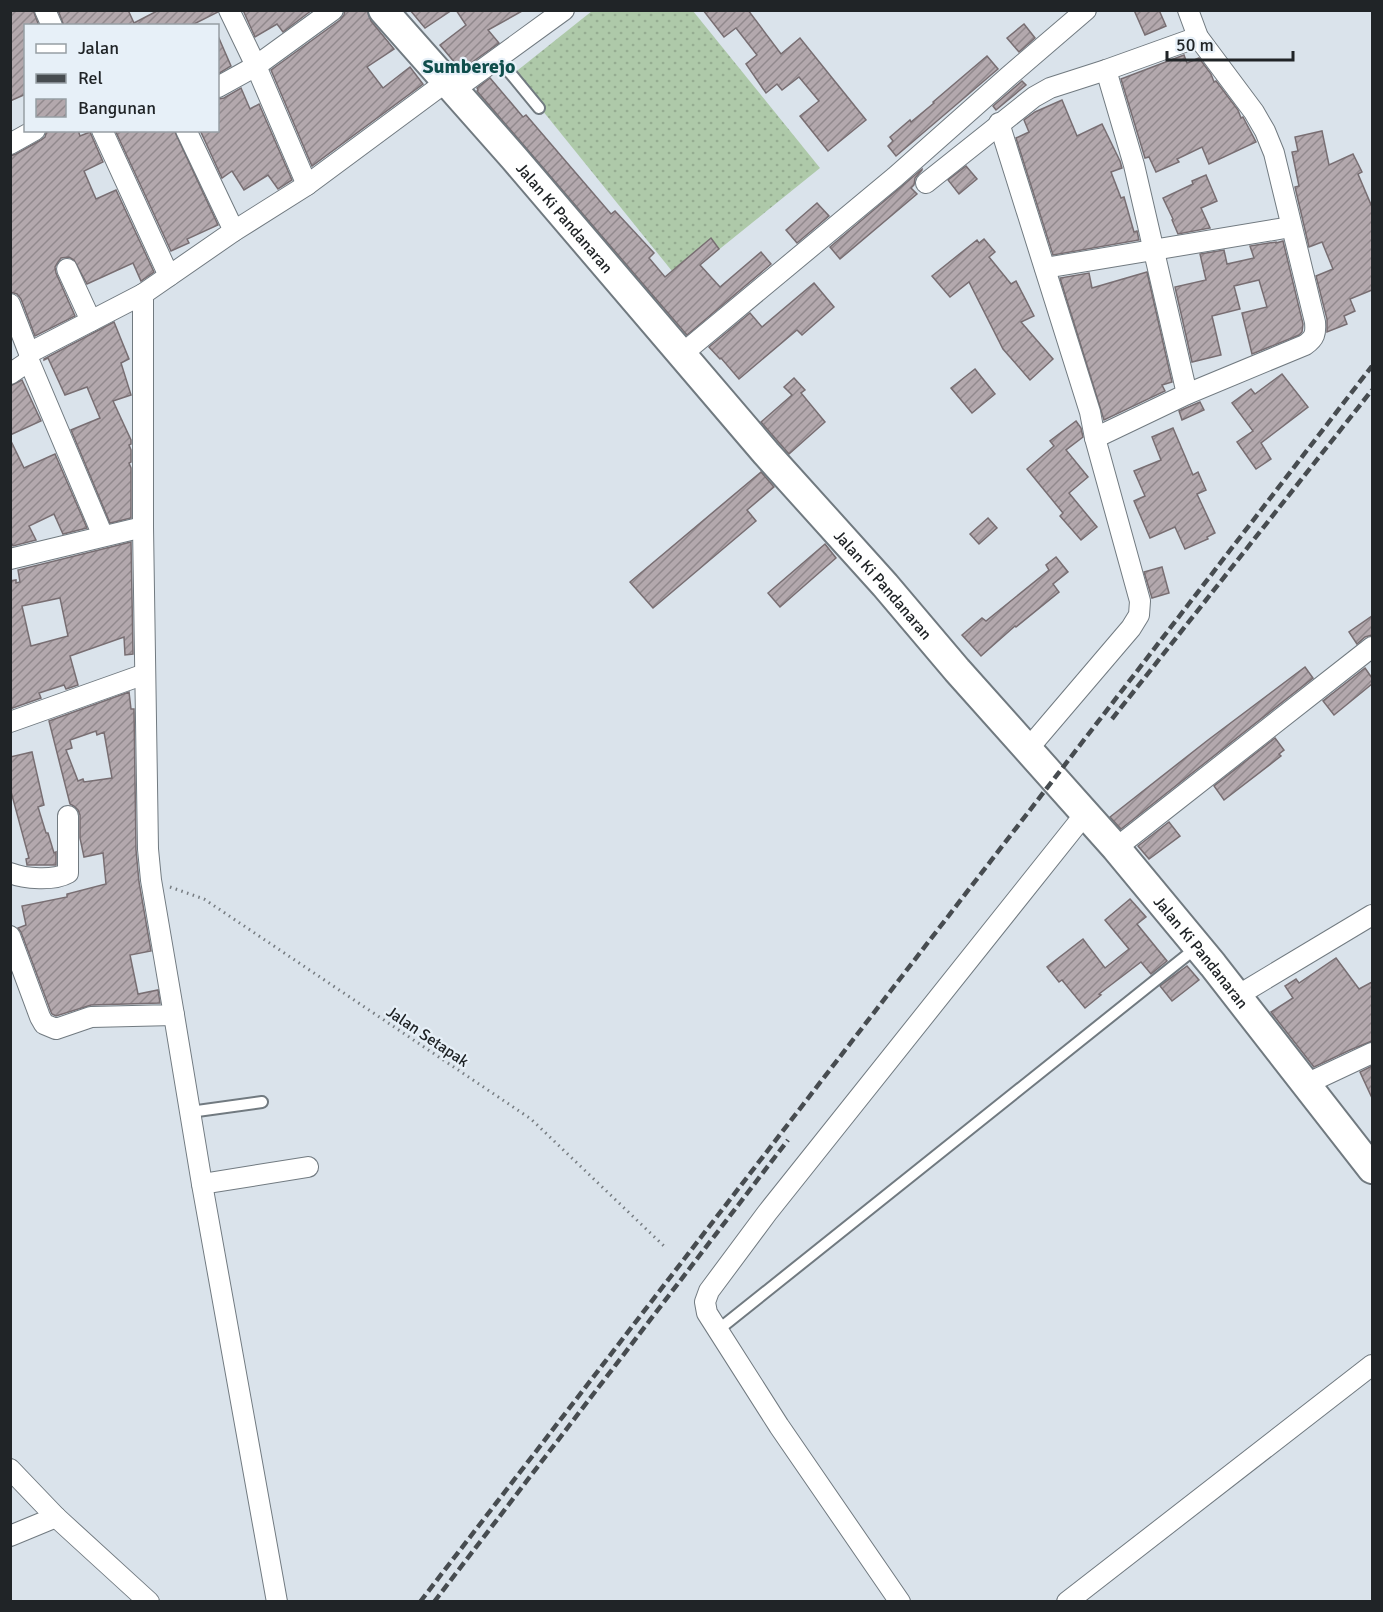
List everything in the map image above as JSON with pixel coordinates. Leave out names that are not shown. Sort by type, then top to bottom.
[{"type":"main road","name":"Jalan Ki Pandanaran","points":[[383,10],[507,150],[766,453],[1116,848],[1213,965],[1372,1169]]},
{"type":"street","points":[[45,10],[51,24]]},
{"type":"street","points":[[219,86],[256,66],[333,10]]},
{"type":"street","points":[[10,374],[29,357],[143,294],[450,86],[497,59],[564,10]]},
{"type":"street","points":[[682,354],[895,177],[1086,10]]},
{"type":"street","points":[[1095,438],[1187,394],[1305,345],[1316,334],[1274,153],[1254,112],[1198,37],[1188,10]]},
{"type":"street","points":[[227,22],[256,66],[307,185]]},
{"type":"street","points":[[926,183],[999,123],[1050,88],[1198,37]]},
{"type":"street","points":[[1106,70],[1134,165],[1187,394]]},
{"type":"street","points":[[999,123],[1090,412],[1095,438],[1140,601],[1139,615],[1131,628],[1027,750]]},
{"type":"street","points":[[10,144],[31,132]]},
{"type":"street","points":[[103,132],[169,276]]},
{"type":"street","points":[[187,132],[234,231]]},
{"type":"street","points":[[1045,268],[1291,227]]},
{"type":"street","points":[[67,269],[91,321]]},
{"type":"street","points":[[143,294],[145,674],[148,849],[151,880],[202,1184],[278,1602]]},
{"type":"street","points":[[10,304],[29,357],[103,536]]},
{"type":"street","points":[[10,559],[143,527]]},
{"type":"street","points":[[1116,848],[1372,647]]},
{"type":"street","points":[[10,722],[145,674]]},
{"type":"street","points":[[900,1602],[779,1426],[706,1310],[705,1302],[709,1291],[767,1213],[1085,814]]},
{"type":"street","points":[[10,873],[50,878],[61,877],[68,873],[68,816]]},
{"type":"street","points":[[1237,996],[1372,915]]},
{"type":"street","points":[[10,936],[40,1017],[50,1028],[56,1029],[91,1017],[174,1015]]},
{"type":"street","points":[[1306,1083],[1372,1053]]},
{"type":"street","points":[[202,1184],[308,1167]]},
{"type":"street","points":[[1067,1602],[1372,1365]]},
{"type":"street","points":[[10,1469],[56,1517],[149,1602]]},
{"type":"street","points":[[10,1536],[56,1517]]},
{"type":"lane","points":[[497,59],[539,108]]},
{"type":"lane","points":[[718,1330],[1197,947]]},
{"type":"lane","points":[[190,1112],[262,1102]]},
{"type":"path","name":"Jalan Setapak","points":[[151,880],[204,899],[531,1119],[665,1247]]},
{"type":"green space","points":[[592,11],[693,11],[820,168],[680,281],[513,74]]},
{"type":"building","points":[[10,10],[33,10],[38,24],[24,24],[24,95],[10,101]]},
{"type":"building","points":[[58,10],[128,10],[134,23],[159,10],[217,10],[218,12],[194,24],[63,24]]},
{"type":"building","points":[[243,10],[312,10],[283,32],[277,24],[255,37]]},
{"type":"building","points":[[345,10],[367,10],[371,21],[394,49],[367,67],[383,88],[410,67],[423,84],[312,166],[271,70],[340,20]]},
{"type":"building","points":[[410,10],[452,10],[425,28]]},
{"type":"building","points":[[456,10],[524,10],[488,30],[499,43],[461,70],[440,45],[466,25]]},
{"type":"building","points":[[703,10],[748,10],[781,54],[800,38],[866,120],[828,151],[800,116],[819,101],[799,77],[782,90],[777,84],[766,93],[746,64],[757,55],[736,28],[724,37]]},
{"type":"building","points":[[1134,10],[1159,10],[1166,26],[1145,35]]},
{"type":"building","points":[[1024,24],[1035,38],[1019,52],[1007,38]]},
{"type":"building","points":[[219,38],[231,66],[219,73]]},
{"type":"building","points":[[1184,55],[1187,63],[1199,58],[1214,82],[1216,81],[1238,110],[1241,118],[1243,117],[1256,142],[1209,164],[1202,147],[1177,159],[1179,162],[1156,172],[1149,157],[1145,158],[1121,79]]},
{"type":"building","points":[[987,56],[998,69],[896,156],[888,146],[893,141],[890,137],[934,103]]},
{"type":"building","points":[[490,78],[523,117],[526,115],[611,214],[615,211],[654,253],[649,258],[665,277],[711,238],[719,249],[700,265],[720,287],[761,252],[771,264],[687,335],[477,91],[477,88]]},
{"type":"building","points":[[1022,81],[1026,85],[996,110],[993,106]]},
{"type":"building","points":[[241,88],[250,109],[259,104],[292,180],[278,189],[268,175],[244,190],[232,171],[222,178],[201,132],[219,132],[219,99]]},
{"type":"building","points":[[1062,100],[1077,136],[1102,124],[1122,168],[1111,172],[1121,198],[1124,197],[1134,232],[1137,231],[1139,240],[1053,255],[1016,138],[1029,132],[1024,120],[1035,112]]},
{"type":"building","points":[[1322,131],[1329,165],[1353,154],[1362,172],[1358,174],[1372,207],[1372,290],[1350,299],[1355,311],[1344,316],[1347,324],[1327,332],[1327,319],[1316,276],[1333,269],[1322,242],[1309,247],[1295,187],[1299,186],[1292,152],[1298,151],[1295,137]]},
{"type":"building","points":[[46,132],[79,132],[80,136],[90,132],[103,162],[84,171],[96,199],[116,190],[154,272],[141,281],[133,263],[87,284],[74,260],[69,257],[61,258],[55,267],[56,273],[75,316],[35,336],[21,299],[17,294],[10,292],[10,156],[45,137]]},
{"type":"building","points":[[116,132],[175,132],[218,225],[187,239],[189,243],[171,251]]},
{"type":"building","points":[[966,166],[977,179],[959,194],[948,180]]},
{"type":"building","points":[[922,169],[911,188],[917,194],[840,259],[830,247]]},
{"type":"building","points":[[1206,175],[1217,201],[1201,208],[1210,228],[1178,234],[1163,198],[1193,184],[1192,181]]},
{"type":"building","points":[[817,203],[829,216],[797,243],[786,230]]},
{"type":"building","points":[[984,239],[995,252],[989,257],[1011,284],[1016,281],[1034,316],[1021,322],[1053,359],[1030,380],[1003,349],[969,282],[950,297],[932,276],[977,240],[979,243]]},
{"type":"building","points":[[1283,241],[1303,324],[1302,332],[1252,354],[1242,313],[1267,307],[1259,280],[1234,286],[1240,309],[1212,316],[1221,355],[1192,362],[1175,287],[1206,280],[1200,254],[1224,250],[1227,264],[1254,258],[1250,246]]},
{"type":"building","points":[[1147,272],[1172,382],[1162,385],[1165,391],[1104,420],[1060,278],[1089,273],[1092,288]]},
{"type":"building","points":[[814,283],[834,307],[802,335],[797,330],[739,379],[709,347],[750,313],[762,327]]},
{"type":"building","points":[[114,322],[129,359],[121,363],[131,395],[113,401],[131,440],[129,445],[131,462],[129,463],[131,468],[131,518],[110,523],[71,430],[100,418],[87,387],[65,395],[48,358],[44,359]]},
{"type":"building","points":[[975,369],[995,394],[972,413],[951,388]]},
{"type":"building","points":[[1282,374],[1308,407],[1261,443],[1271,459],[1256,469],[1237,442],[1253,431],[1232,403],[1251,389],[1255,394]]},
{"type":"building","points":[[794,378],[805,390],[801,393],[825,422],[789,454],[761,422],[792,395],[784,387]]},
{"type":"building","points":[[22,380],[41,421],[10,435],[10,386]]},
{"type":"building","points":[[1200,402],[1204,410],[1182,420],[1179,411]]},
{"type":"building","points":[[1076,421],[1083,437],[1066,450],[1088,477],[1069,493],[1097,527],[1081,540],[1060,516],[1063,513],[1027,469],[1054,446],[1050,441]]},
{"type":"building","points":[[1173,428],[1193,475],[1198,472],[1206,490],[1197,494],[1215,533],[1207,537],[1208,539],[1185,549],[1175,527],[1150,538],[1134,501],[1145,496],[1134,471],[1161,460],[1152,437]]},
{"type":"building","points":[[10,439],[24,468],[55,454],[87,528],[63,534],[54,514],[29,526],[36,540],[13,546],[10,541]]},
{"type":"building","points":[[761,472],[774,487],[747,510],[756,521],[653,608],[630,582]]},
{"type":"building","points":[[988,518],[997,528],[979,544],[970,534]]},
{"type":"building","points":[[131,542],[133,654],[125,655],[124,637],[70,656],[78,685],[66,689],[64,685],[39,693],[41,698],[10,709],[10,581],[20,582],[18,570]],"holes":[[[60,598],[68,636],[31,646],[22,606]]]},
{"type":"building","points":[[825,544],[836,558],[780,607],[768,593]]},
{"type":"building","points":[[1056,557],[1068,572],[1053,584],[1059,592],[981,656],[962,635],[982,618],[986,621],[1049,570],[1046,565]]},
{"type":"building","points":[[1162,567],[1169,593],[1152,598],[1144,572]]},
{"type":"building","points":[[1372,616],[1372,635],[1365,637],[1357,644],[1349,632]]},
{"type":"building","points":[[1305,667],[1313,678],[1121,829],[1110,817],[1208,740]]},
{"type":"building","points":[[1365,668],[1372,678],[1372,684],[1334,715],[1323,701]]},
{"type":"building","points":[[129,692],[131,709],[134,709],[136,850],[151,951],[130,955],[138,994],[158,990],[160,1003],[91,1005],[56,1016],[51,1012],[18,928],[26,925],[22,906],[67,897],[67,894],[106,884],[103,853],[84,857],[80,838],[80,815],[78,810],[70,804],[49,721]],"holes":[[[96,731],[97,735],[104,732],[112,778],[78,781],[66,750],[72,748],[70,740]]]},
{"type":"building","points":[[1275,738],[1284,750],[1279,754],[1281,756],[1224,800],[1214,786]]},
{"type":"building","points":[[32,752],[44,805],[38,807],[54,853],[56,852],[56,865],[27,865],[26,859],[29,858],[10,788],[10,757]]},
{"type":"building","points":[[1169,822],[1180,836],[1149,859],[1138,846]]},
{"type":"building","points":[[1130,899],[1146,917],[1137,924],[1167,961],[1151,974],[1141,962],[1099,994],[1101,995],[1085,1008],[1062,980],[1059,982],[1047,967],[1083,939],[1105,968],[1129,949],[1105,920]]},
{"type":"building","points":[[1336,958],[1359,989],[1372,982],[1372,1041],[1314,1067],[1271,1012],[1293,998],[1285,986],[1296,979],[1299,983]]},
{"type":"building","points":[[1187,966],[1199,980],[1172,1001],[1160,986]]},
{"type":"building","points":[[1372,1066],[1372,1098],[1360,1072]]},
{"type":"railway","points":[[420,1602],[1372,366]]},
{"type":"railway","points":[[1112,719],[1372,390]]},
{"type":"railway","points":[[434,1602],[788,1140]]},
{"type":"district","name":"Sumberejo","points":[[469,66]]}]
